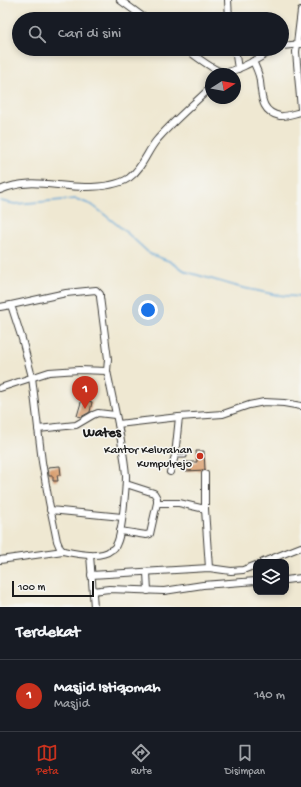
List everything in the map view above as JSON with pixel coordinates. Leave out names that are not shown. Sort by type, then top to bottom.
[{"type":"street","points":[[120,0],[136,12]]},
{"type":"street","points":[[228,0],[229,12]]},
{"type":"street","points":[[301,11],[298,44],[301,109]]},
{"type":"street","points":[[196,56],[213,68]]},
{"type":"street","points":[[235,56],[238,68]]},
{"type":"street","points":[[240,68],[262,56]]},
{"type":"street","points":[[253,61],[260,80],[260,89],[265,107],[268,111],[281,116],[301,112]]},
{"type":"street","points":[[0,190],[22,183],[84,187],[106,185],[124,180],[130,177],[137,170],[162,134],[205,93]]},
{"type":"street","points":[[0,307],[66,293],[96,290],[100,294],[108,359],[107,371],[125,464],[126,484],[120,531],[117,543],[112,550],[107,553],[90,555],[63,551],[0,560]]},
{"type":"street","points":[[11,305],[32,377],[42,462],[50,510],[57,541],[63,551]]},
{"type":"street","points":[[0,388],[32,377],[58,371],[107,371]]},
{"type":"street","points":[[118,424],[223,414],[249,405],[264,402],[301,406]]},
{"type":"street","points":[[38,429],[76,425],[98,413],[115,415]]},
{"type":"street","points":[[170,472],[175,456],[179,417]]},
{"type":"street","points":[[205,474],[205,509],[209,568]]},
{"type":"street","points":[[120,531],[146,535],[150,534],[157,503],[157,498],[154,493],[126,484]]},
{"type":"street","points":[[157,503],[179,503],[205,509]]},
{"type":"street","points":[[50,510],[122,517]]},
{"type":"street","points":[[270,559],[301,546]]},
{"type":"street","points":[[90,555],[94,607]]},
{"type":"street","points":[[91,575],[209,568],[243,570],[253,566]]},
{"type":"street","points":[[147,572],[148,591]]},
{"type":"street","points":[[289,580],[301,578]]},
{"type":"street","points":[[93,590],[124,589],[164,591],[203,585],[253,582]]},
{"type":"lane","points":[[175,456],[185,456]]},
{"type":"building","points":[[82,399],[92,402],[90,412],[81,417],[77,416]]},
{"type":"building","name":"Kantor Kelurahan Kumpulrejo","points":[[196,451],[204,451],[205,470],[186,471],[186,462],[197,462]]},
{"type":"building","points":[[60,466],[61,475],[57,475],[58,481],[53,481],[53,476],[49,476],[48,467]]},
{"type":"waterway","points":[[0,201],[15,204],[76,199],[92,205],[125,231],[150,254],[169,261],[187,272],[239,287],[277,295],[301,297]]},
{"type":"place","name":"Masjid Istiqomah","points":[[85,409]]},
{"type":"place","name":"Kantor Kelurahan Kumpulrejo","points":[[200,456]]},
{"type":"district","name":"Wates","points":[[102,431]]}]
